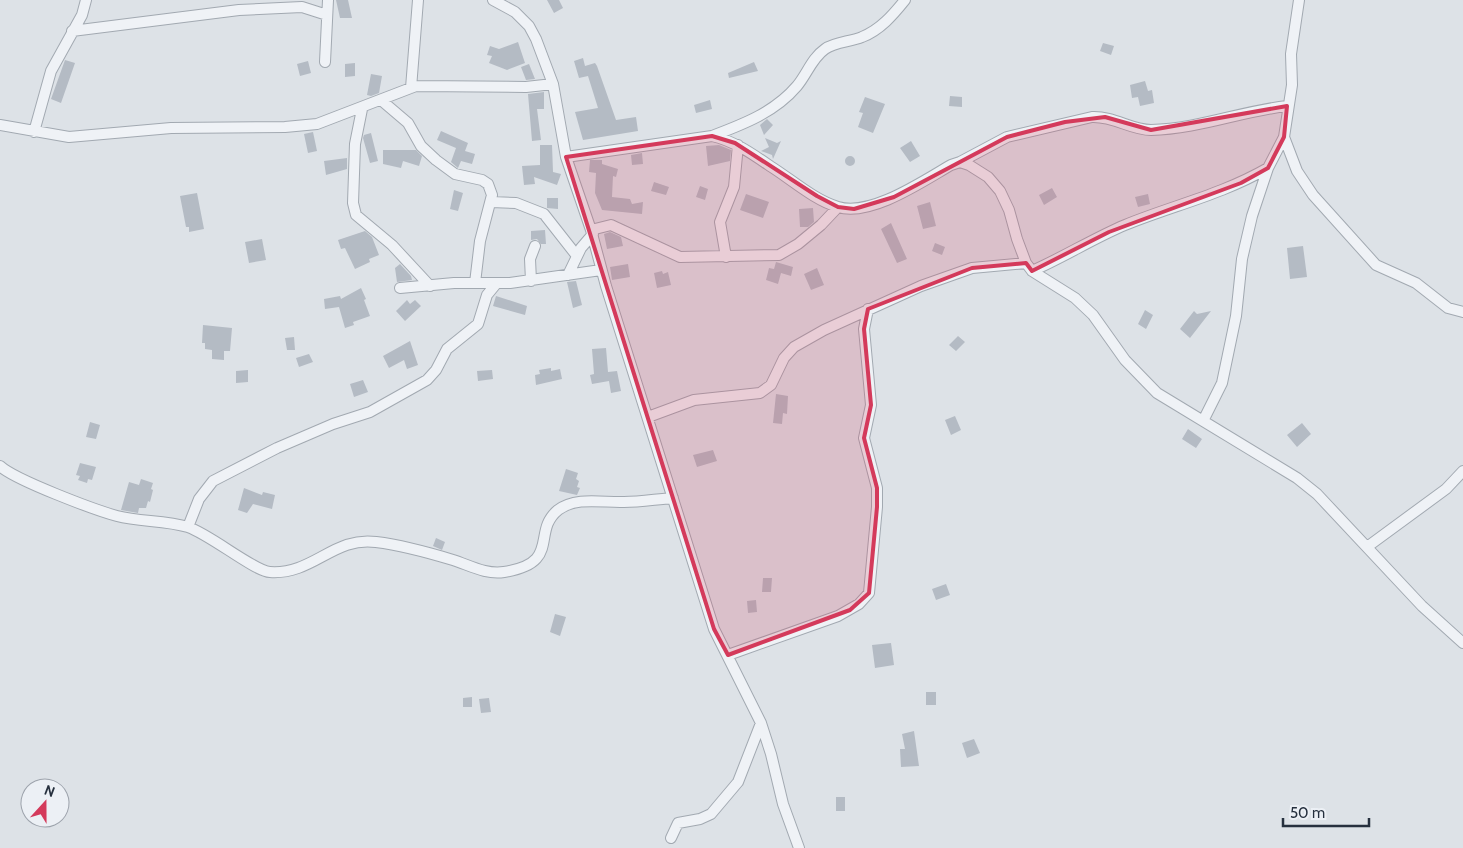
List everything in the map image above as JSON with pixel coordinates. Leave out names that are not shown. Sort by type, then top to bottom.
[{"type":"street","points":[[34,132],[51,71],[82,15],[86,0]]},
{"type":"street","points":[[325,62],[328,0]]},
{"type":"street","points":[[411,88],[418,0]]},
{"type":"street","points":[[493,0],[515,12],[529,26],[553,84],[566,157],[592,232],[601,270],[714,629],[761,724],[771,754],[783,804],[799,848]]},
{"type":"street","points":[[566,157],[712,136],[746,123],[772,109],[799,84],[810,66],[826,48],[873,32],[895,13],[905,0]]},
{"type":"street","points":[[1203,421],[1222,383],[1236,316],[1242,259],[1252,216],[1268,168],[1284,137],[1292,86],[1290,54],[1299,0]]},
{"type":"street","points":[[72,31],[239,10],[302,7],[327,15]]},
{"type":"street","points":[[0,125],[69,137],[171,128],[285,127],[318,124],[362,109],[411,88],[526,87],[553,84]]},
{"type":"street","points":[[381,100],[394,108],[408,123],[421,146],[436,160],[455,174],[482,180],[488,184],[492,195],[480,241],[475,283]]},
{"type":"street","points":[[712,136],[738,145],[816,196],[838,207],[854,209],[894,197],[950,165],[960,162],[1007,137],[1092,117],[1105,116],[1142,129],[1151,130],[1193,125],[1258,109],[1288,106]]},
{"type":"street","points":[[362,109],[356,144],[353,203],[356,215],[392,244],[430,286]]},
{"type":"street","points":[[1284,137],[1289,155],[1313,195],[1376,265],[1416,283],[1448,308],[1463,312]]},
{"type":"street","points":[[726,257],[720,222],[734,187],[738,145]]},
{"type":"street","points":[[960,162],[978,170],[1000,192],[1010,210],[1029,267],[1075,298],[1093,315],[1125,360],[1157,393],[1297,478],[1317,494],[1422,606],[1463,642]]},
{"type":"street","points":[[648,417],[672,406],[694,400],[765,390],[771,385],[784,358],[794,347],[824,330],[921,286],[972,268],[1029,267],[1109,232],[1216,194],[1268,168]]},
{"type":"street","points":[[491,202],[516,203],[544,214],[577,256]]},
{"type":"street","points":[[568,275],[592,232],[611,225],[680,256],[780,255],[821,226],[838,207]]},
{"type":"street","points":[[531,281],[530,259],[535,246]]},
{"type":"street","points":[[400,288],[531,281],[601,270]]},
{"type":"street","points":[[188,527],[199,499],[213,481],[277,448],[333,424],[370,412],[426,380],[436,370],[447,349],[478,324],[484,302],[496,284]]},
{"type":"street","points":[[728,655],[838,616],[859,604],[869,592],[877,488],[864,438],[871,405],[864,330],[868,309]]},
{"type":"street","points":[[0,466],[34,484],[110,514],[188,527],[218,542],[261,571],[269,572],[306,567],[334,549],[365,541],[437,556],[490,572],[502,572],[522,568],[534,562],[541,552],[550,521],[558,510],[567,505],[579,502],[627,502],[673,498]]},
{"type":"street","points":[[1367,547],[1446,489],[1463,471]]},
{"type":"street","points":[[671,838],[678,823],[700,819],[710,814],[738,782],[761,724]]},
{"type":"highlighted area","points":[[1287,106],[1284,137],[1268,168],[1241,183],[1109,232],[1032,271],[1026,263],[972,268],[868,309],[864,329],[871,405],[864,438],[877,488],[869,593],[850,610],[728,655],[714,629],[566,157],[712,136],[735,143],[817,196],[838,207],[854,209],[894,197],[1007,137],[1065,122],[1105,117],[1151,130]]},
{"type":"building","points":[[336,0],[348,0],[352,18],[340,18]]},
{"type":"building","points":[[547,0],[559,0],[563,8],[554,13]]},
{"type":"building","points":[[518,42],[525,63],[507,70],[489,63],[492,56],[487,55],[490,46],[499,49]]},
{"type":"building","points":[[1103,43],[1114,46],[1111,55],[1100,51]]},
{"type":"building","points":[[583,58],[585,66],[595,63],[597,66],[616,120],[636,117],[638,131],[583,140],[575,112],[598,108],[588,76],[579,78],[574,61]]},
{"type":"building","points":[[65,60],[75,63],[61,103],[51,99]]},
{"type":"building","points":[[308,61],[311,73],[300,76],[297,64]]},
{"type":"building","points":[[754,62],[758,71],[729,78],[728,73]]},
{"type":"building","points":[[355,63],[355,76],[345,77],[345,64]]},
{"type":"building","points":[[529,64],[535,79],[526,80],[521,67]]},
{"type":"building","points":[[371,74],[382,76],[379,93],[371,96],[367,95]]},
{"type":"building","points":[[1145,81],[1148,91],[1152,90],[1154,103],[1140,106],[1138,97],[1132,98],[1130,85]]},
{"type":"building","points":[[544,92],[544,109],[537,109],[541,140],[532,141],[528,94]]},
{"type":"building","points":[[950,96],[962,97],[962,107],[949,106]]},
{"type":"building","points":[[865,97],[885,104],[873,133],[858,127],[863,113],[859,112]]},
{"type":"building","points":[[710,100],[712,109],[696,113],[694,105]]},
{"type":"building","points":[[767,119],[773,125],[764,135],[760,125]]},
{"type":"building","points":[[441,131],[468,143],[465,151],[475,154],[472,164],[461,161],[458,168],[451,162],[456,148],[437,140]]},
{"type":"building","points":[[313,132],[317,151],[308,153],[304,134]]},
{"type":"building","points":[[371,133],[378,161],[370,163],[363,138],[364,135]]},
{"type":"building","points":[[765,138],[777,143],[781,141],[773,159],[772,155],[761,151],[769,147]]},
{"type":"building","points":[[911,141],[920,156],[910,162],[900,148]]},
{"type":"building","points":[[540,145],[552,145],[553,172],[561,174],[557,185],[534,177],[535,184],[524,185],[522,166],[540,165]]},
{"type":"building","points":[[719,145],[731,150],[730,161],[708,166],[706,146]]},
{"type":"building","points":[[383,150],[416,150],[422,156],[419,166],[403,161],[401,168],[383,164]]},
{"type":"building","points":[[642,153],[643,164],[632,165],[631,155]]},
{"type":"building","points":[[850,156],[855,161],[850,166],[845,161]]},
{"type":"building","points":[[347,158],[347,169],[326,175],[324,161]]},
{"type":"building","points":[[590,160],[602,160],[602,164],[618,169],[616,177],[613,176],[612,197],[630,199],[632,204],[643,202],[642,214],[602,210],[595,193],[596,173],[589,172]]},
{"type":"building","points":[[654,182],[669,187],[666,195],[651,191]]},
{"type":"building","points":[[700,186],[708,189],[705,200],[696,197]]},
{"type":"building","points":[[1052,188],[1057,197],[1044,205],[1039,195]]},
{"type":"building","points":[[454,190],[463,193],[458,211],[450,209]]},
{"type":"building","points":[[197,193],[204,229],[189,232],[189,227],[186,227],[180,196]]},
{"type":"building","points":[[746,194],[769,202],[763,218],[740,210]]},
{"type":"building","points":[[1148,194],[1150,204],[1138,207],[1135,197]]},
{"type":"building","points":[[547,198],[558,198],[558,209],[547,208]]},
{"type":"building","points":[[930,202],[936,226],[923,229],[917,206]]},
{"type":"building","points":[[813,208],[814,222],[808,227],[800,227],[799,209]]},
{"type":"building","points":[[891,223],[907,259],[897,263],[881,229]]},
{"type":"building","points":[[545,230],[546,244],[541,244],[537,239],[531,240],[531,231]]},
{"type":"building","points":[[365,231],[372,237],[379,255],[369,259],[370,262],[355,269],[345,248],[341,249],[338,240]]},
{"type":"building","points":[[610,232],[621,237],[623,246],[607,249],[604,234]]},
{"type":"building","points":[[262,239],[266,260],[249,263],[245,242]]},
{"type":"building","points":[[935,243],[945,247],[942,255],[932,251]]},
{"type":"building","points":[[1303,246],[1307,277],[1290,279],[1287,248]]},
{"type":"building","points":[[776,262],[793,267],[791,276],[781,273],[778,284],[766,280],[769,268],[774,269]]},
{"type":"building","points":[[400,264],[411,276],[412,280],[397,282],[395,268]]},
{"type":"building","points":[[628,264],[630,277],[612,280],[610,267]]},
{"type":"building","points":[[817,268],[824,285],[811,290],[804,274]]},
{"type":"building","points":[[662,271],[663,274],[668,272],[671,285],[657,288],[654,273]]},
{"type":"building","points":[[576,281],[582,305],[573,308],[567,282]]},
{"type":"building","points":[[361,288],[370,316],[353,322],[354,325],[345,328],[339,307],[325,309],[324,299],[340,296],[341,299]]},
{"type":"building","points":[[496,296],[527,306],[525,315],[493,306]]},
{"type":"building","points":[[407,300],[410,304],[415,300],[421,306],[405,321],[396,311]]},
{"type":"building","points":[[1145,310],[1153,315],[1146,329],[1138,324]]},
{"type":"building","points":[[1194,311],[1197,314],[1211,311],[1190,338],[1180,329]]},
{"type":"building","points":[[203,325],[232,328],[230,351],[224,351],[224,360],[212,359],[212,350],[205,349],[205,343],[202,343]]},
{"type":"building","points":[[958,336],[965,342],[956,351],[949,345]]},
{"type":"building","points":[[294,337],[295,350],[287,350],[285,338]]},
{"type":"building","points":[[410,341],[418,365],[407,369],[404,360],[389,368],[383,356]]},
{"type":"building","points":[[606,348],[608,372],[617,371],[621,391],[611,393],[609,381],[592,384],[590,375],[594,374],[592,349]]},
{"type":"building","points":[[309,354],[313,362],[299,367],[296,358]]},
{"type":"building","points":[[551,368],[551,371],[560,369],[562,379],[536,385],[535,375],[540,374],[539,370]]},
{"type":"building","points":[[248,370],[248,382],[236,383],[236,371]]},
{"type":"building","points":[[492,370],[493,379],[478,381],[477,371]]},
{"type":"building","points":[[363,380],[368,392],[354,397],[350,384]]},
{"type":"building","points":[[776,394],[788,396],[787,414],[783,413],[782,424],[773,423]]},
{"type":"building","points":[[955,416],[961,430],[951,435],[945,420]]},
{"type":"building","points":[[90,422],[100,425],[96,439],[86,437]]},
{"type":"building","points":[[1302,423],[1311,434],[1297,447],[1287,435]]},
{"type":"building","points":[[1188,429],[1202,439],[1196,448],[1182,439]]},
{"type":"building","points":[[713,450],[717,461],[697,467],[693,455]]},
{"type":"building","points":[[80,463],[96,467],[92,480],[88,479],[87,483],[78,480],[80,476],[76,475]]},
{"type":"building","points":[[566,469],[578,473],[576,479],[579,481],[577,487],[580,488],[577,495],[559,491]]},
{"type":"building","points":[[141,479],[153,483],[150,502],[148,501],[146,508],[139,508],[138,513],[121,510],[129,482],[139,485]]},
{"type":"building","points":[[244,488],[262,495],[263,492],[275,495],[272,509],[253,504],[247,513],[238,510]]},
{"type":"building","points":[[436,538],[445,542],[442,550],[433,546]]},
{"type":"building","points":[[763,578],[772,578],[771,592],[762,592]]},
{"type":"building","points":[[946,584],[950,595],[936,600],[932,589]]},
{"type":"building","points":[[756,600],[757,612],[748,613],[747,601]]},
{"type":"building","points":[[555,614],[566,617],[560,636],[550,632]]},
{"type":"building","points":[[891,643],[894,665],[875,668],[872,645]]},
{"type":"building","points":[[926,692],[936,692],[936,705],[926,705]]},
{"type":"building","points":[[472,697],[472,707],[463,707],[463,698]]},
{"type":"building","points":[[489,698],[491,712],[481,713],[479,699]]},
{"type":"building","points":[[914,731],[919,766],[901,767],[900,749],[905,749],[902,734]]},
{"type":"building","points":[[974,739],[980,753],[967,758],[962,743]]},
{"type":"building","points":[[836,797],[845,797],[845,811],[836,811]]}]
